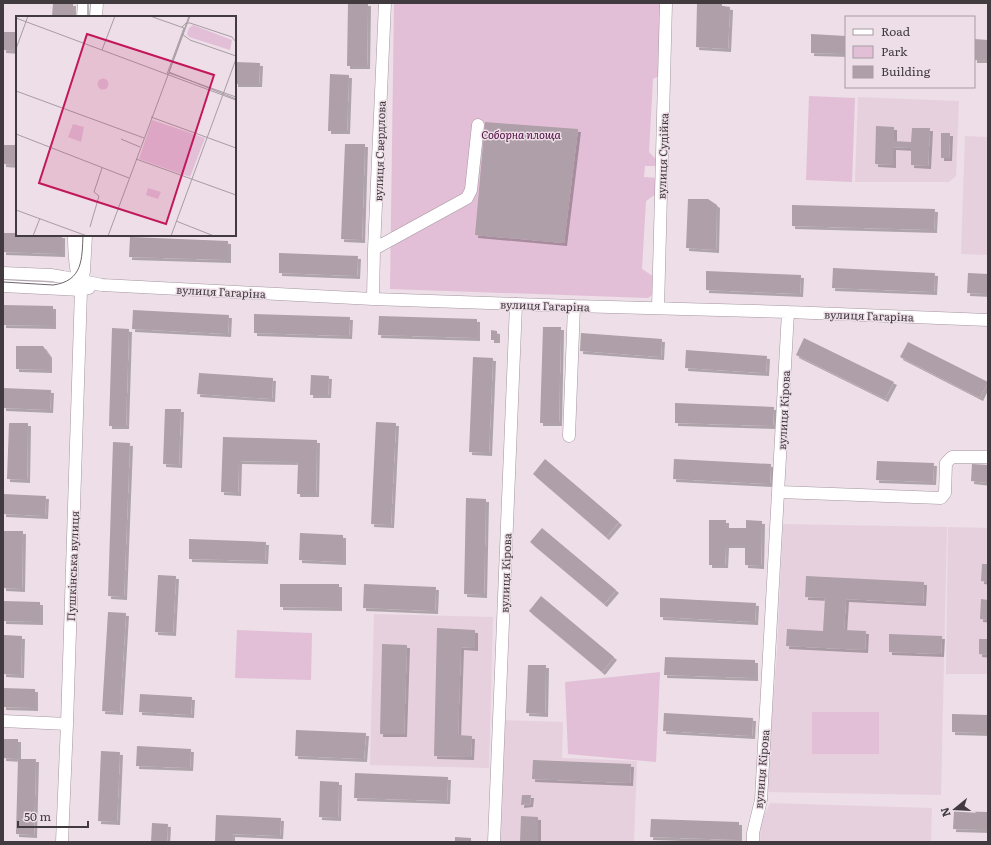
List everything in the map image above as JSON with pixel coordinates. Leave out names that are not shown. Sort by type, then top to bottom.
[{"type":"street","points":[[83,16],[84,3]]},
{"type":"street","points":[[96,16],[97,3]]},
{"type":"street","name":"вулиця Свердлова","points":[[373,299],[384,3]]},
{"type":"street","name":"вулиця Судійка","points":[[658,308],[666,3]]},
{"type":"street","points":[[374,249],[467,198],[471,190],[478,125]]},
{"type":"street","name":"Пушкінська вулиця","points":[[74,236],[75,266],[80,284]]},
{"type":"street","name":"Пушкінська вулиця","points":[[62,842],[68,724],[80,284],[84,271],[86,236]]},
{"type":"street","points":[[51,275],[62,271],[65,268],[74,252]]},
{"type":"street","name":"вулиця Гагаріна","points":[[3,273],[51,275],[80,284]]},
{"type":"street","name":"вулиця Гагаріна","points":[[3,286],[80,284],[373,299],[988,320]]},
{"type":"street","name":"вулиця Кірова","points":[[494,842],[516,304]]},
{"type":"street","points":[[569,436],[574,306]]},
{"type":"street","name":"вулиця Кірова","points":[[753,842],[753,832],[761,800],[788,312]]},
{"type":"street","points":[[779,492],[940,498],[946,493],[946,463],[952,457],[988,457]]},
{"type":"street","points":[[3,722],[68,724]]},
{"type":"shaded area","points":[[858,97],[959,101],[956,176],[949,182],[855,182]]},
{"type":"shaded area","points":[[965,136],[988,137],[988,255],[961,254]]},
{"type":"shaded area","points":[[783,524],[947,527],[941,795],[766,792],[777,652]]},
{"type":"shaded area","points":[[948,527],[988,528],[988,674],[946,674]]},
{"type":"shaded area","points":[[374,614],[493,617],[489,768],[370,765]]},
{"type":"shaded area","points":[[502,720],[563,722],[562,758],[637,761],[634,842],[497,842]]},
{"type":"shaded area","points":[[770,803],[932,808],[931,842],[760,842],[761,822]]},
{"type":"green space","name":"Соборна площа","points":[[394,3],[665,3],[659,76],[653,79],[649,152],[656,159],[656,166],[645,166],[644,177],[657,178],[656,194],[646,201],[642,269],[654,277],[654,289],[651,296],[648,298],[390,289]]},
{"type":"green space","points":[[809,96],[855,98],[852,182],[806,180]]},
{"type":"green space","points":[[237,630],[312,633],[311,680],[235,678]]},
{"type":"green space","points":[[660,672],[656,762],[568,754],[565,682]]},
{"type":"green space","points":[[812,712],[879,712],[879,754],[812,754]]},
{"type":"building","points":[[53,3],[73,3],[73,16],[52,16]]},
{"type":"building","points":[[348,3],[368,3],[367,66],[347,66]]},
{"type":"building","points":[[697,3],[722,3],[722,6],[730,7],[728,49],[696,47]]},
{"type":"building","points":[[3,32],[16,32],[16,51],[3,50]]},
{"type":"building","points":[[811,34],[845,36],[845,54],[811,53]]},
{"type":"building","points":[[975,39],[988,40],[988,60],[975,60]]},
{"type":"building","points":[[236,62],[260,63],[259,84],[236,84]]},
{"type":"building","points":[[330,74],[349,75],[347,131],[328,131]]},
{"type":"building","points":[[485,122],[578,129],[564,243],[475,235]]},
{"type":"building","points":[[876,126],[894,127],[894,141],[911,142],[912,128],[930,128],[928,166],[911,165],[911,148],[893,147],[893,165],[875,164]]},
{"type":"building","points":[[941,133],[950,133],[949,158],[941,158]]},
{"type":"building","points":[[345,144],[365,144],[362,240],[341,239]]},
{"type":"building","points":[[3,145],[16,145],[16,165],[3,164]]},
{"type":"building","points":[[688,199],[708,199],[717,205],[716,250],[686,248]]},
{"type":"building","points":[[792,205],[935,209],[934,230],[792,226]]},
{"type":"building","points":[[3,233],[16,233],[16,236],[62,236],[62,254],[3,252]]},
{"type":"building","points":[[130,237],[228,241],[228,260],[129,257]]},
{"type":"building","points":[[279,253],[358,256],[357,276],[279,273]]},
{"type":"building","points":[[833,268],[935,273],[934,292],[832,288]]},
{"type":"building","points":[[706,271],[801,275],[800,294],[706,290]]},
{"type":"building","points":[[968,273],[988,274],[988,294],[967,293]]},
{"type":"building","points":[[3,305],[53,306],[53,326],[3,325]]},
{"type":"building","points":[[133,310],[229,315],[228,334],[132,329]]},
{"type":"building","points":[[254,314],[350,317],[349,336],[254,333]]},
{"type":"building","points":[[379,316],[477,319],[477,338],[378,335]]},
{"type":"building","points":[[543,327],[561,327],[559,423],[540,423]]},
{"type":"building","points":[[112,328],[129,329],[126,426],[109,426]]},
{"type":"building","points":[[491,330],[497,331],[497,340],[491,340]]},
{"type":"building","points":[[581,333],[662,339],[661,357],[580,351]]},
{"type":"building","points":[[804,338],[894,382],[885,399],[796,355]]},
{"type":"building","points":[[908,342],[988,382],[980,398],[900,357]]},
{"type":"building","points":[[16,346],[43,346],[49,355],[49,370],[16,369]]},
{"type":"building","points":[[686,350],[767,356],[766,373],[685,368]]},
{"type":"building","points":[[473,357],[493,358],[489,453],[469,452]]},
{"type":"building","points":[[199,373],[273,378],[272,399],[197,394]]},
{"type":"building","points":[[311,375],[329,376],[328,395],[310,395]]},
{"type":"building","points":[[3,388],[51,390],[50,410],[3,408]]},
{"type":"building","points":[[675,403],[774,407],[773,426],[675,423]]},
{"type":"building","points":[[165,409],[181,409],[179,465],[163,464]]},
{"type":"building","points":[[376,422],[396,423],[391,525],[371,524]]},
{"type":"building","points":[[9,423],[28,423],[27,480],[7,479]]},
{"type":"building","points":[[223,437],[317,440],[316,494],[297,494],[298,462],[239,461],[238,493],[221,492]]},
{"type":"building","points":[[113,442],[130,443],[124,597],[108,596]]},
{"type":"building","points":[[545,459],[619,522],[606,537],[533,474]]},
{"type":"building","points":[[674,459],[771,464],[770,484],[673,479]]},
{"type":"building","points":[[877,461],[934,463],[933,482],[876,480]]},
{"type":"building","points":[[972,464],[988,465],[988,483],[971,481]]},
{"type":"building","points":[[3,494],[46,496],[45,516],[3,514]]},
{"type":"building","points":[[466,498],[486,499],[484,595],[464,594]]},
{"type":"building","points":[[709,520],[726,520],[726,528],[746,528],[746,520],[762,521],[761,566],[745,565],[745,545],[726,545],[725,565],[709,565]]},
{"type":"building","points":[[542,528],[616,590],[604,604],[530,542]]},
{"type":"building","points":[[4,531],[23,531],[22,589],[3,588]]},
{"type":"building","points":[[300,533],[343,535],[343,562],[299,560]]},
{"type":"building","points":[[189,539],[266,542],[265,561],[189,559]]},
{"type":"building","points":[[982,564],[988,564],[988,582],[981,581]]},
{"type":"building","points":[[158,575],[176,576],[173,633],[155,632]]},
{"type":"building","points":[[806,576],[924,582],[923,603],[846,599],[844,630],[866,631],[865,650],[786,646],[787,629],[823,631],[825,598],[805,597]]},
{"type":"building","points":[[280,584],[339,584],[339,608],[280,607]]},
{"type":"building","points":[[364,584],[436,587],[435,611],[363,608]]},
{"type":"building","points":[[541,596],[614,657],[602,672],[529,611]]},
{"type":"building","points":[[660,598],[756,603],[755,622],[660,617]]},
{"type":"building","points":[[981,599],[988,600],[988,620],[980,619]]},
{"type":"building","points":[[3,601],[40,602],[40,622],[3,621]]},
{"type":"building","points":[[108,612],[126,613],[120,712],[102,711]]},
{"type":"building","points":[[437,628],[475,630],[475,648],[461,647],[458,735],[472,736],[471,757],[434,756]]},
{"type":"building","points":[[889,634],[942,636],[941,654],[889,652]]},
{"type":"building","points":[[4,635],[22,636],[21,675],[3,674]]},
{"type":"building","points":[[979,639],[988,639],[988,655],[979,654]]},
{"type":"building","points":[[382,644],[407,645],[404,734],[380,734]]},
{"type":"building","points":[[665,657],[755,660],[755,678],[664,675]]},
{"type":"building","points":[[528,665],[546,665],[545,714],[526,713]]},
{"type":"building","points":[[3,688],[35,689],[35,708],[3,707]]},
{"type":"building","points":[[140,694],[192,697],[191,715],[139,712]]},
{"type":"building","points":[[664,713],[753,718],[752,736],[663,731]]},
{"type":"building","points":[[952,714],[988,715],[988,733],[952,732]]},
{"type":"building","points":[[296,730],[366,733],[364,759],[295,756]]},
{"type":"building","points":[[3,739],[18,739],[18,759],[3,758]]},
{"type":"building","points":[[137,746],[191,749],[190,768],[136,766]]},
{"type":"building","points":[[101,751],[120,752],[117,822],[98,821]]},
{"type":"building","points":[[18,759],[36,759],[34,835],[16,834]]},
{"type":"building","points":[[533,760],[631,764],[630,783],[532,779]]},
{"type":"building","points":[[355,773],[448,777],[447,801],[354,798]]},
{"type":"building","points":[[320,781],[339,782],[338,818],[319,817]]},
{"type":"building","points":[[522,795],[531,795],[530,804],[521,805]]},
{"type":"building","points":[[954,811],[988,812],[988,830],[953,829]]},
{"type":"building","points":[[216,815],[281,818],[280,836],[232,834],[232,842],[215,842]]},
{"type":"building","points":[[521,816],[538,817],[538,842],[520,842]]},
{"type":"building","points":[[651,819],[739,822],[739,840],[650,837]]},
{"type":"building","points":[[152,823],[168,824],[167,842],[151,842]]},
{"type":"building","points":[[455,837],[471,838],[471,842],[455,842]]},
{"type":"tram line","points":[[88,3],[88,16]]},
{"type":"tram line","points":[[3,282],[53,285],[63,283],[70,279],[79,268],[83,236]]}]
